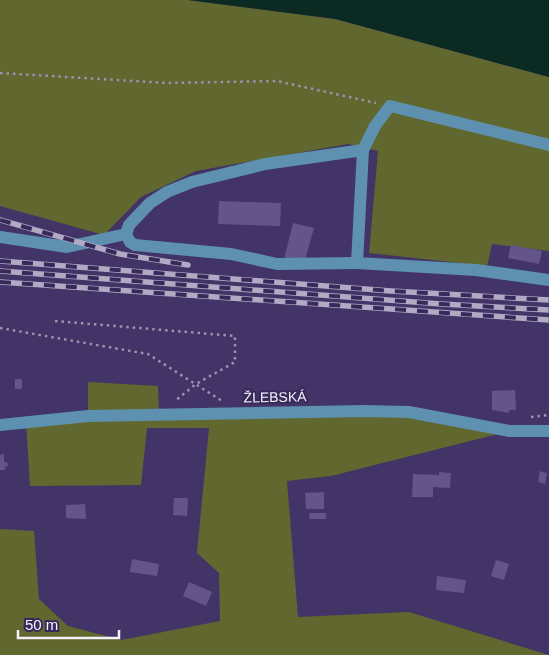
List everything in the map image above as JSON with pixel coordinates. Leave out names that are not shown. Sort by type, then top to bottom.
[{"type":"street","points":[[357,263],[363,150],[375,126],[390,106],[549,145]]},
{"type":"street","points":[[363,150],[265,164],[192,182],[167,192],[150,203],[129,225],[126,234],[130,242],[135,245],[231,254],[277,264],[357,263],[476,270],[549,280]]},
{"type":"street","points":[[0,236],[66,246],[126,234]]},
{"type":"street","name":"ŽLEBSKÁ","points":[[0,425],[88,416],[409,412],[510,431],[549,431]]},
{"type":"path","points":[[0,73],[167,83],[277,81],[390,106]]},
{"type":"path","points":[[55,321],[235,336],[235,362],[196,384],[159,414]]},
{"type":"path","points":[[0,328],[148,354],[234,408],[235,413]]},
{"type":"green space","points":[[0,0],[188,0],[335,19],[549,77],[549,251],[492,244],[487,266],[369,253],[378,151],[348,144],[196,171],[141,197],[104,235],[0,206]]},
{"type":"green space","points":[[88,382],[158,386],[159,414],[364,411],[510,431],[331,476],[287,481],[298,617],[409,612],[549,655],[0,655],[0,529],[34,531],[39,599],[68,626],[121,640],[220,621],[219,573],[197,553],[209,428],[147,428],[141,485],[30,486],[26,422],[88,416]]},
{"type":"shaded area","points":[[188,0],[549,0],[549,77],[336,19]]},
{"type":"building","points":[[219,201],[281,203],[280,226],[218,224]]},
{"type":"building","points":[[293,223],[314,228],[304,264],[284,259]]},
{"type":"building","points":[[511,245],[542,251],[539,264],[508,258]]},
{"type":"building","points":[[15,379],[22,379],[22,389],[15,389]]},
{"type":"building","points":[[515,390],[516,410],[509,410],[509,413],[492,410],[492,391]]},
{"type":"building","points":[[4,454],[4,462],[7,462],[8,466],[5,467],[5,470],[0,470],[0,455]]},
{"type":"building","points":[[540,471],[547,473],[545,484],[538,482]]},
{"type":"building","points":[[439,472],[451,473],[450,488],[433,487],[433,497],[412,497],[413,474],[439,475]]},
{"type":"building","points":[[324,492],[324,509],[306,509],[305,493]]},
{"type":"building","points":[[174,498],[188,498],[187,516],[173,515]]},
{"type":"building","points":[[85,504],[86,519],[66,518],[66,505]]},
{"type":"building","points":[[309,513],[326,513],[326,519],[310,519]]},
{"type":"building","points":[[132,559],[159,564],[157,576],[130,572]]},
{"type":"building","points":[[496,560],[509,564],[504,580],[491,576]]},
{"type":"building","points":[[437,576],[466,580],[464,593],[436,590]]},
{"type":"building","points":[[189,582],[212,592],[206,606],[183,596]]},
{"type":"railway","points":[[0,220],[120,254],[188,265]]},
{"type":"railway","points":[[0,261],[391,291],[549,300]]},
{"type":"railway","points":[[0,271],[441,304],[549,310]]},
{"type":"railway","points":[[0,282],[549,320]]}]
